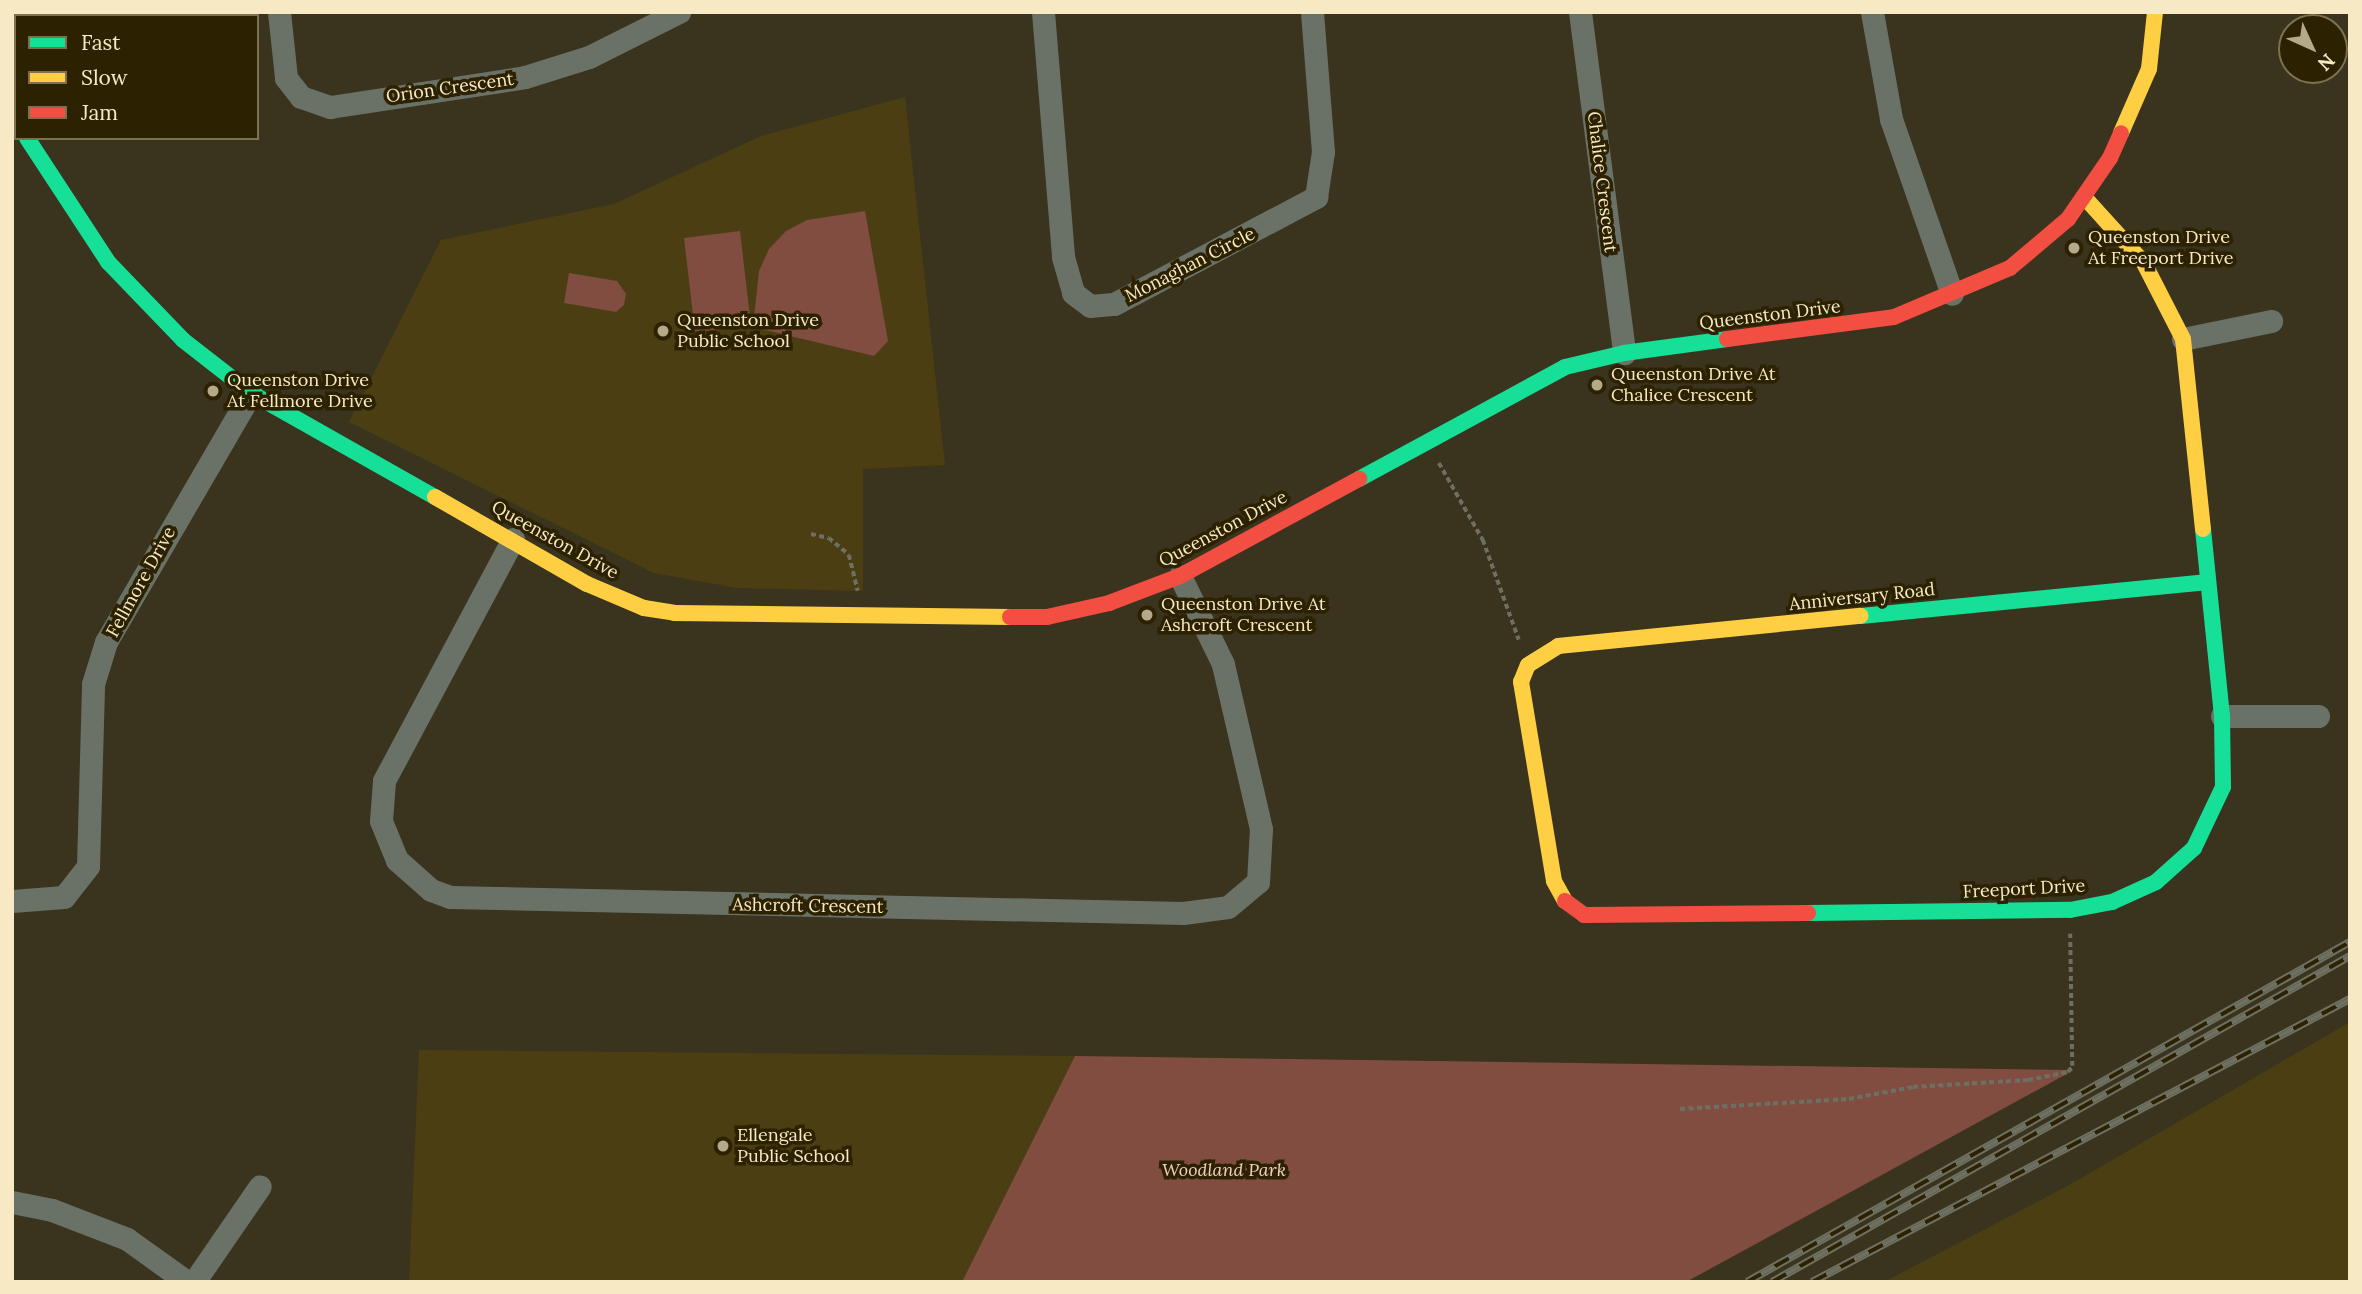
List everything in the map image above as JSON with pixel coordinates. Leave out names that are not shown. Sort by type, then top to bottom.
[{"type":"street","name":"Orion Crescent","points":[[279,12],[286,78],[301,97],[330,107],[525,77],[589,57],[679,12]]},
{"type":"street","name":"Monaghan Circle","points":[[1042,12],[1063,257],[1073,293],[1090,306],[1114,304],[1316,197],[1323,152],[1312,12]]},
{"type":"street","name":"Chalice Crescent","points":[[1580,12],[1624,353]]},
{"type":"street","points":[[1872,12],[1891,119],[1952,295]]},
{"type":"street","name":"Queenston Drive","points":[[28,140],[108,262],[141,300],[183,340],[251,393],[513,539],[579,579],[644,608],[719,616],[1047,617],[1109,603],[1180,576],[1426,440],[1565,367],[1624,353],[1840,327],[1894,317],[1952,295],[2010,268],[2038,249],[2086,199],[2109,159],[2149,69],[2155,12]]},
{"type":"street","name":"Freeport Drive","points":[[1528,665],[1521,682],[1554,881],[1567,906],[1584,915],[2070,910],[2112,902],[2156,882],[2194,848],[2223,787],[2222,716],[2205,582],[2183,339],[2144,263],[2086,199]]},
{"type":"street","points":[[2183,339],[2272,321]]},
{"type":"street","name":"Fellmore Drive","points":[[12,901],[64,897],[88,866],[93,684],[106,642],[251,393]]},
{"type":"street","name":"Ashcroft Crescent","points":[[513,539],[384,781],[381,821],[397,860],[431,890],[450,897],[1169,913],[1228,907],[1258,882],[1261,829],[1223,664],[1180,576]]},
{"type":"street","name":"Anniversary Road","points":[[1528,665],[1558,646],[2205,582]]},
{"type":"street","points":[[2222,716],[2318,716]]},
{"type":"street","points":[[194,1282],[260,1186]]},
{"type":"street","points":[[12,1202],[52,1210],[127,1239],[187,1282]]},
{"type":"path","points":[[1426,440],[1483,540],[1528,665]]},
{"type":"path","points":[[811,534],[830,538],[849,555],[857,579],[859,615]]},
{"type":"path","points":[[1680,1109],[1849,1099],[1913,1087],[2016,1081],[2068,1072],[2072,1066],[2070,910]]},
{"type":"shaded area","name":"Queenston Drive Public School","points":[[905,97],[945,465],[863,469],[863,591],[737,588],[654,573],[349,422],[441,240],[614,204],[761,136]]},
{"type":"shaded area","points":[[2350,1022],[2350,1282],[1884,1282],[2071,1184]]},
{"type":"shaded area","name":"Ellengale Public School","points":[[419,1050],[1075,1056],[962,1282],[409,1282]]},
{"type":"green space","points":[[865,211],[888,341],[874,356],[753,327],[759,271],[769,249],[786,231],[807,220]]},
{"type":"green space","points":[[740,231],[751,326],[695,332],[684,238]]},
{"type":"green space","points":[[569,273],[617,281],[626,294],[624,305],[616,312],[564,303]]},
{"type":"green space","name":"Woodland Park","points":[[1075,1056],[2074,1070],[1686,1282],[962,1282]]},
{"type":"railway","points":[[1747,1282],[2350,942]]},
{"type":"railway","points":[[1772,1282],[2350,956]]},
{"type":"railway","points":[[1812,1282],[2350,999]]},
{"type":"traffic: fast","points":[[28,140],[108,262],[183,340],[251,393],[435,497]]},
{"type":"traffic: fast","points":[[1359,479],[1565,367],[1624,353],[1727,339]]},
{"type":"traffic: fast","points":[[1808,913],[2070,910],[2112,902],[2156,882],[2194,848],[2223,787],[2222,716],[2203,529]]},
{"type":"traffic: fast","points":[[1861,616],[2205,582]]},
{"type":"traffic: slow","points":[[2121,133],[2149,69],[2155,12]]},
{"type":"traffic: slow","points":[[2086,199],[2144,263],[2183,339],[2203,529]]},
{"type":"traffic: slow","points":[[435,497],[587,584],[644,608],[674,613],[1010,617]]},
{"type":"traffic: slow","points":[[1565,901],[1554,881],[1521,682],[1528,665],[1558,646],[1861,616]]},
{"type":"traffic: jam","points":[[1727,339],[1894,317],[2010,268],[2068,219],[2110,158],[2121,133]]},
{"type":"traffic: jam","points":[[1010,617],[1047,617],[1109,603],[1180,576],[1359,479]]},
{"type":"traffic: jam","points":[[1565,901],[1584,915],[1808,913]]},
{"type":"place","name":"Queenston Drive At Freeport Drive","points":[[2074,248]]},
{"type":"place","name":"Queenston Drive Public School","points":[[663,331]]},
{"type":"place","name":"Queenston Drive At Chalice Crescent","points":[[1597,385]]},
{"type":"place","name":"Queenston Drive At Fellmore Drive","points":[[213,391]]},
{"type":"place","name":"Queenston Drive At Ashcroft Crescent","points":[[1147,615]]},
{"type":"place","name":"Ellengale Public School","points":[[723,1146]]}]
